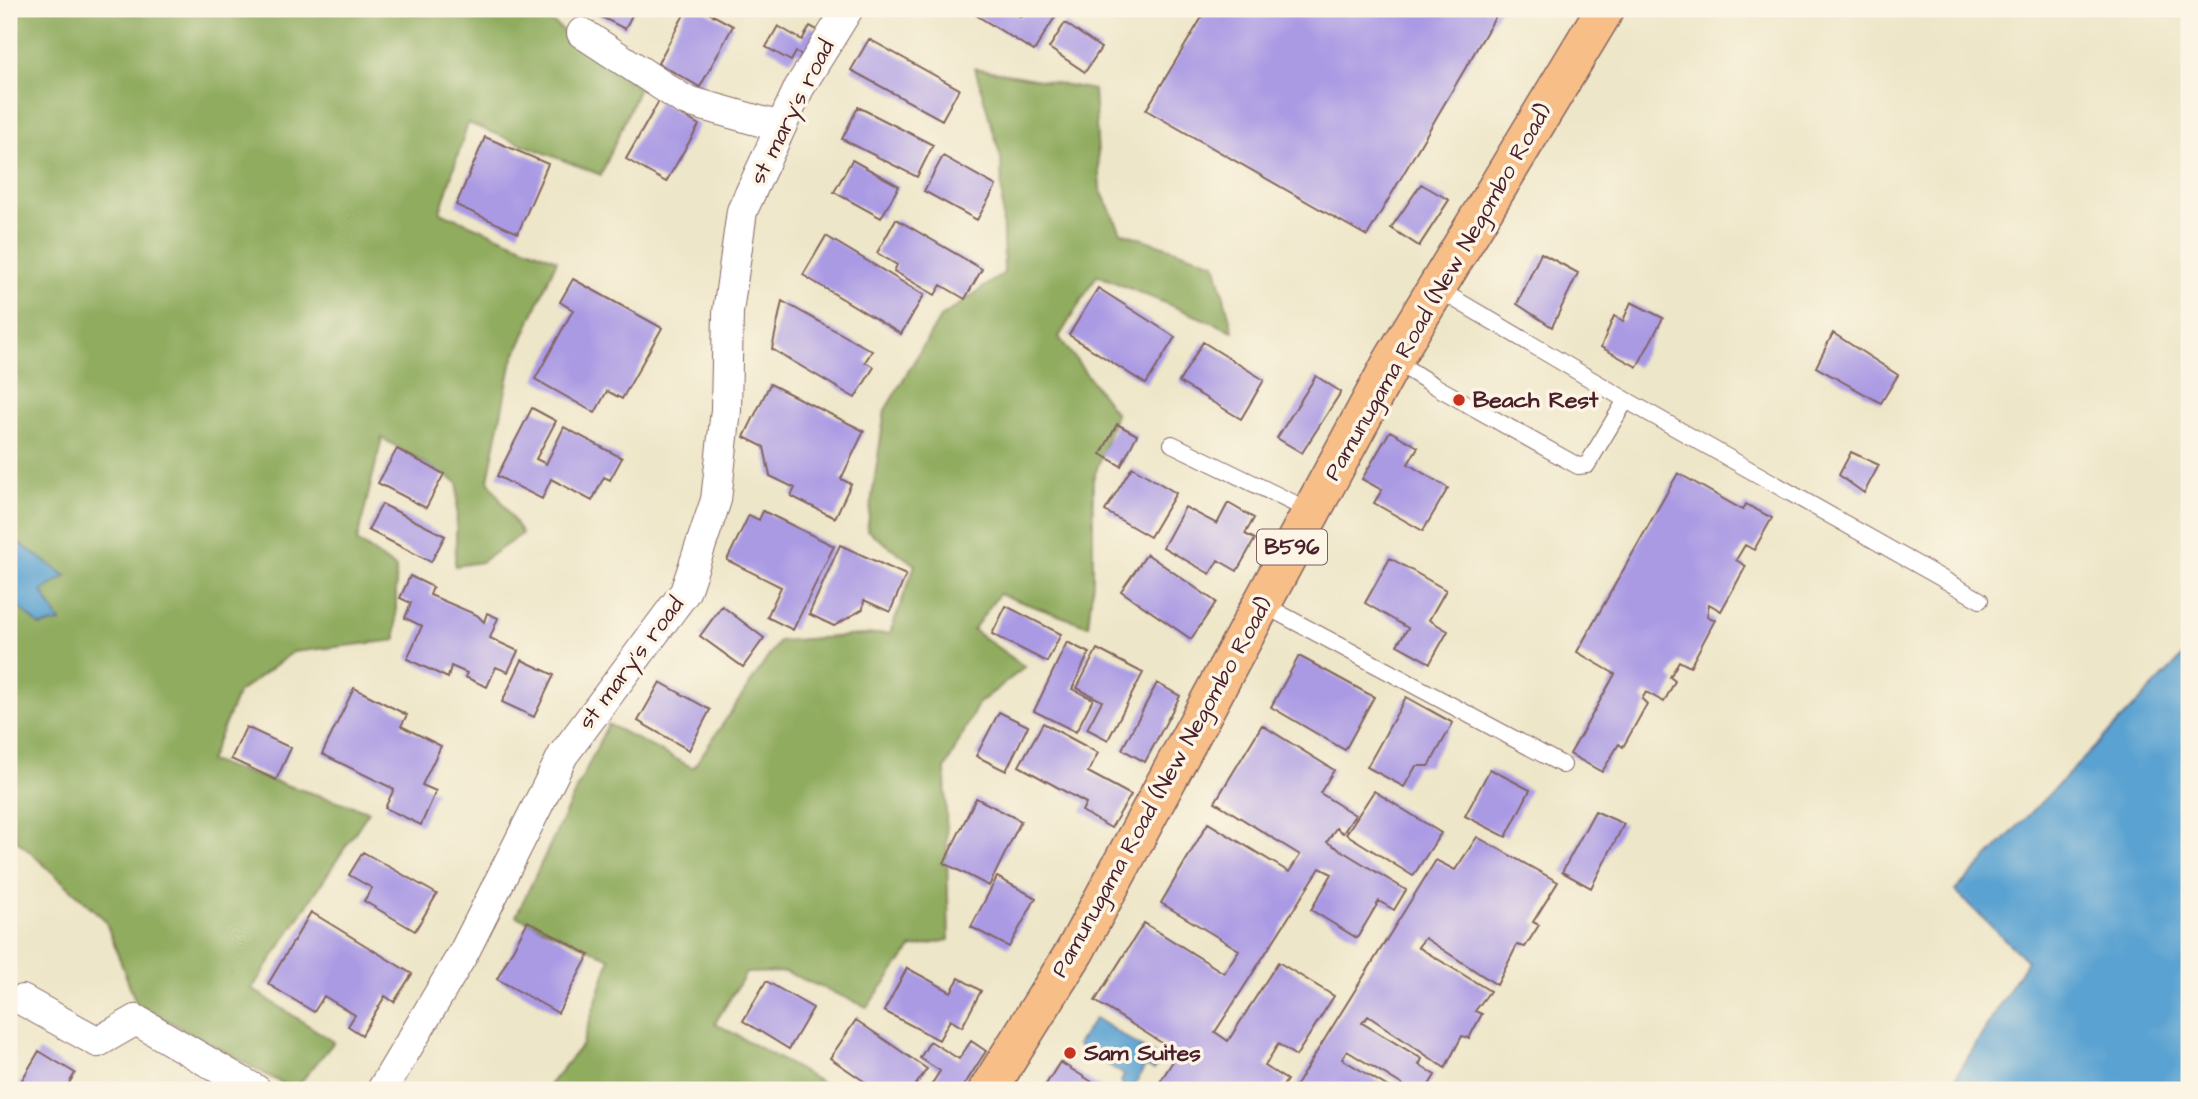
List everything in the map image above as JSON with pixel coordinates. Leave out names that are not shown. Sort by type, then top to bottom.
[{"type":"main road","name":"Pamunugama Road (New Negombo Road)","points":[[988,1090],[1074,951],[1393,360],[1605,9]]},
{"type":"street","name":"st mary's road","points":[[382,1090],[464,952],[563,755],[685,592],[716,500],[726,410],[728,312],[742,211],[799,88],[848,9]]},
{"type":"street","points":[[582,33],[684,100],[781,127]]},
{"type":"street","points":[[22,1000],[98,1042],[135,1020],[256,1090]]},
{"type":"lane","points":[[1436,288],[1626,400],[1980,600]]},
{"type":"lane","points":[[1393,360],[1578,466],[1587,465],[1626,400]]},
{"type":"lane","points":[[1172,444],[1312,512]]},
{"type":"lane","points":[[1262,604],[1563,765]]},
{"type":"green space","points":[[9,9],[535,9],[639,88],[601,175],[468,123],[440,212],[557,260],[511,365],[488,480],[522,534],[481,562],[455,566],[458,483],[382,438],[357,541],[396,568],[396,640],[293,652],[238,693],[209,761],[369,811],[252,989],[334,1042],[294,1090],[136,1003],[105,920],[9,833]]},
{"type":"green space","points":[[975,68],[1094,90],[1100,189],[1121,232],[1215,263],[1233,331],[1097,275],[1059,337],[1116,414],[1093,480],[1093,581],[1088,626],[999,594],[973,630],[1025,667],[978,704],[945,769],[949,940],[911,948],[867,1007],[786,972],[746,973],[715,1023],[835,1090],[545,1090],[582,1045],[610,958],[516,916],[608,724],[693,768],[779,641],[890,633],[915,565],[867,530],[885,410],[940,318],[1004,273],[1001,158]]},
{"type":"water","points":[[9,536],[66,576],[42,591],[60,622],[40,626],[9,598]]},
{"type":"water","points":[[2189,650],[2189,1090],[1948,1090],[2027,961],[1955,891]]},
{"type":"water","points":[[1095,1018],[1160,1059],[1154,1070],[1145,1066],[1133,1089],[1125,1089],[1121,1082],[1124,1075],[1077,1045]]},
{"type":"building","points":[[586,9],[635,9],[625,29]]},
{"type":"building","points":[[687,9],[702,9],[733,26],[700,87],[658,63]]},
{"type":"building","points":[[973,9],[1008,9],[1021,17],[1027,9],[1045,9],[1056,15],[1034,51],[971,12]]},
{"type":"building","points":[[1207,9],[1500,9],[1367,236],[1146,110]]},
{"type":"building","points":[[1065,23],[1101,48],[1085,72],[1049,48]]},
{"type":"building","points":[[778,26],[802,40],[810,26],[821,32],[808,58],[796,52],[791,61],[766,47]]},
{"type":"building","points":[[869,39],[959,89],[942,120],[851,70]]},
{"type":"building","points":[[659,101],[699,125],[666,182],[626,159]]},
{"type":"building","points":[[858,107],[933,145],[917,177],[842,139]]},
{"type":"building","points":[[485,137],[548,164],[518,233],[456,205]]},
{"type":"building","points":[[943,156],[996,186],[977,220],[924,191]]},
{"type":"building","points":[[852,160],[899,186],[881,218],[834,192]]},
{"type":"building","points":[[1421,184],[1449,200],[1419,246],[1391,228]]},
{"type":"building","points":[[896,219],[982,269],[965,299],[941,285],[935,295],[894,271],[897,265],[877,253]]},
{"type":"building","points":[[826,236],[924,295],[901,334],[803,275]]},
{"type":"building","points":[[1541,253],[1578,273],[1552,327],[1517,304]]},
{"type":"building","points":[[573,279],[662,328],[622,399],[607,391],[595,413],[535,379],[573,310],[560,302]]},
{"type":"building","points":[[1098,288],[1175,337],[1146,384],[1069,335]]},
{"type":"building","points":[[782,301],[872,351],[865,362],[874,367],[855,398],[772,349]]},
{"type":"building","points":[[1631,302],[1663,318],[1637,367],[1601,347],[1614,316],[1623,321]]},
{"type":"building","points":[[1833,333],[1898,375],[1881,403],[1816,367]]},
{"type":"building","points":[[1203,342],[1264,380],[1241,419],[1179,382]]},
{"type":"building","points":[[1316,376],[1341,392],[1302,453],[1277,438]]},
{"type":"building","points":[[770,384],[864,431],[841,479],[851,484],[835,518],[791,496],[795,488],[770,476],[764,447],[744,437]]},
{"type":"building","points":[[532,408],[556,421],[536,459],[546,464],[564,427],[622,458],[610,480],[604,477],[592,501],[551,479],[542,499],[497,476]]},
{"type":"building","points":[[1117,424],[1137,435],[1121,466],[1101,454]]},
{"type":"building","points":[[1390,431],[1418,447],[1408,464],[1448,488],[1423,531],[1374,503],[1382,490],[1362,479]]},
{"type":"building","points":[[397,449],[444,474],[426,508],[378,483]]},
{"type":"building","points":[[1851,452],[1879,465],[1864,493],[1839,475]]},
{"type":"building","points":[[1132,467],[1176,493],[1150,537],[1105,511]]},
{"type":"building","points":[[1678,473],[1743,510],[1746,504],[1772,518],[1754,550],[1745,545],[1736,560],[1746,566],[1721,611],[1709,604],[1707,616],[1715,620],[1690,667],[1679,661],[1670,677],[1675,681],[1664,702],[1646,692],[1642,699],[1647,704],[1623,747],[1619,744],[1602,772],[1570,754],[1615,674],[1577,652]]},
{"type":"building","points":[[1228,503],[1254,518],[1245,534],[1255,539],[1237,571],[1218,560],[1210,574],[1163,547],[1185,507],[1217,524]]},
{"type":"building","points":[[382,504],[445,536],[431,562],[368,530]]},
{"type":"building","points":[[763,511],[834,546],[793,630],[767,617],[781,587],[727,560],[749,515],[759,520]]},
{"type":"building","points":[[840,545],[906,575],[890,612],[864,600],[863,609],[834,626],[809,614]]},
{"type":"building","points":[[1147,554],[1216,602],[1191,639],[1121,591]]},
{"type":"building","points":[[1390,558],[1446,590],[1429,620],[1448,631],[1430,663],[1397,645],[1408,628],[1365,603]]},
{"type":"building","points":[[410,576],[433,587],[430,595],[477,615],[484,622],[487,613],[498,618],[490,638],[518,651],[508,672],[496,667],[487,687],[465,677],[467,673],[451,666],[448,678],[407,659],[422,626],[405,618],[411,603],[400,598]]},
{"type":"building","points":[[722,606],[764,638],[743,667],[700,636]]},
{"type":"building","points":[[1006,606],[1061,634],[1047,662],[992,634]]},
{"type":"building","points":[[1067,642],[1089,653],[1072,689],[1093,699],[1076,732],[1034,711]]},
{"type":"building","points":[[1097,649],[1143,673],[1108,740],[1087,729],[1102,701],[1077,688]]},
{"type":"building","points":[[1299,656],[1374,697],[1345,750],[1271,707]]},
{"type":"building","points":[[522,660],[554,675],[534,717],[502,702]]},
{"type":"building","points":[[660,682],[710,710],[689,750],[638,721]]},
{"type":"building","points":[[1157,683],[1180,696],[1145,762],[1122,749]]},
{"type":"building","points":[[354,688],[407,715],[401,726],[441,746],[422,785],[436,791],[421,825],[385,808],[394,789],[322,754]]},
{"type":"building","points":[[1406,697],[1453,723],[1429,766],[1416,766],[1404,787],[1367,767]]},
{"type":"building","points":[[999,712],[1028,726],[1006,771],[976,756]]},
{"type":"building","points":[[1043,723],[1098,753],[1088,772],[1131,795],[1111,828],[1082,811],[1086,803],[1019,766]]},
{"type":"building","points":[[1262,725],[1334,770],[1320,793],[1355,815],[1343,833],[1336,828],[1327,842],[1406,890],[1394,910],[1379,901],[1357,938],[1311,910],[1332,874],[1320,868],[1215,1032],[1228,1041],[1278,962],[1334,996],[1296,1056],[1278,1044],[1265,1066],[1287,1080],[1280,1090],[1155,1090],[1178,1053],[1095,1001],[1144,923],[1224,973],[1239,950],[1161,903],[1208,823],[1289,872],[1300,855],[1215,802]]},
{"type":"building","points":[[246,727],[291,748],[276,780],[231,759]]},
{"type":"building","points":[[1490,769],[1530,790],[1506,837],[1465,816]]},
{"type":"building","points":[[1374,791],[1441,833],[1413,876],[1346,834]]},
{"type":"building","points":[[976,798],[1021,821],[989,886],[944,863]]},
{"type":"building","points":[[1595,811],[1624,824],[1591,888],[1562,872]]},
{"type":"building","points":[[1477,837],[1558,882],[1533,922],[1539,925],[1525,947],[1517,945],[1497,985],[1425,938],[1418,947],[1490,991],[1475,1011],[1482,1014],[1469,1038],[1462,1036],[1445,1068],[1368,1016],[1362,1023],[1422,1059],[1419,1065],[1435,1075],[1426,1090],[1411,1090],[1347,1051],[1342,1059],[1393,1090],[1293,1090],[1436,860],[1455,870]]},
{"type":"building","points":[[363,852],[437,894],[415,931],[364,901],[372,888],[349,875]]},
{"type":"building","points":[[997,877],[1036,898],[1009,947],[971,927]]},
{"type":"building","points":[[311,912],[412,974],[394,1002],[385,996],[362,1035],[348,1026],[355,1015],[324,996],[314,1012],[268,984]]},
{"type":"building","points":[[528,921],[589,955],[558,1013],[497,979]]},
{"type":"building","points":[[907,968],[951,992],[959,978],[981,991],[962,1027],[950,1020],[939,1040],[884,1011]]},
{"type":"building","points":[[766,981],[813,1008],[789,1049],[743,1021]]},
{"type":"building","points":[[856,1020],[927,1069],[912,1090],[877,1090],[830,1058]]},
{"type":"building","points":[[930,1041],[959,1059],[971,1041],[986,1051],[961,1090],[928,1090],[940,1071],[920,1058]]},
{"type":"building","points":[[39,1051],[75,1073],[65,1090],[16,1090]]},
{"type":"building","points":[[1060,1062],[1105,1090],[1052,1090],[1045,1086]]},
{"type":"place","name":"Beach Rest","points":[[1459,400]]},
{"type":"place","name":"Sam Suites","points":[[1070,1053]]}]
